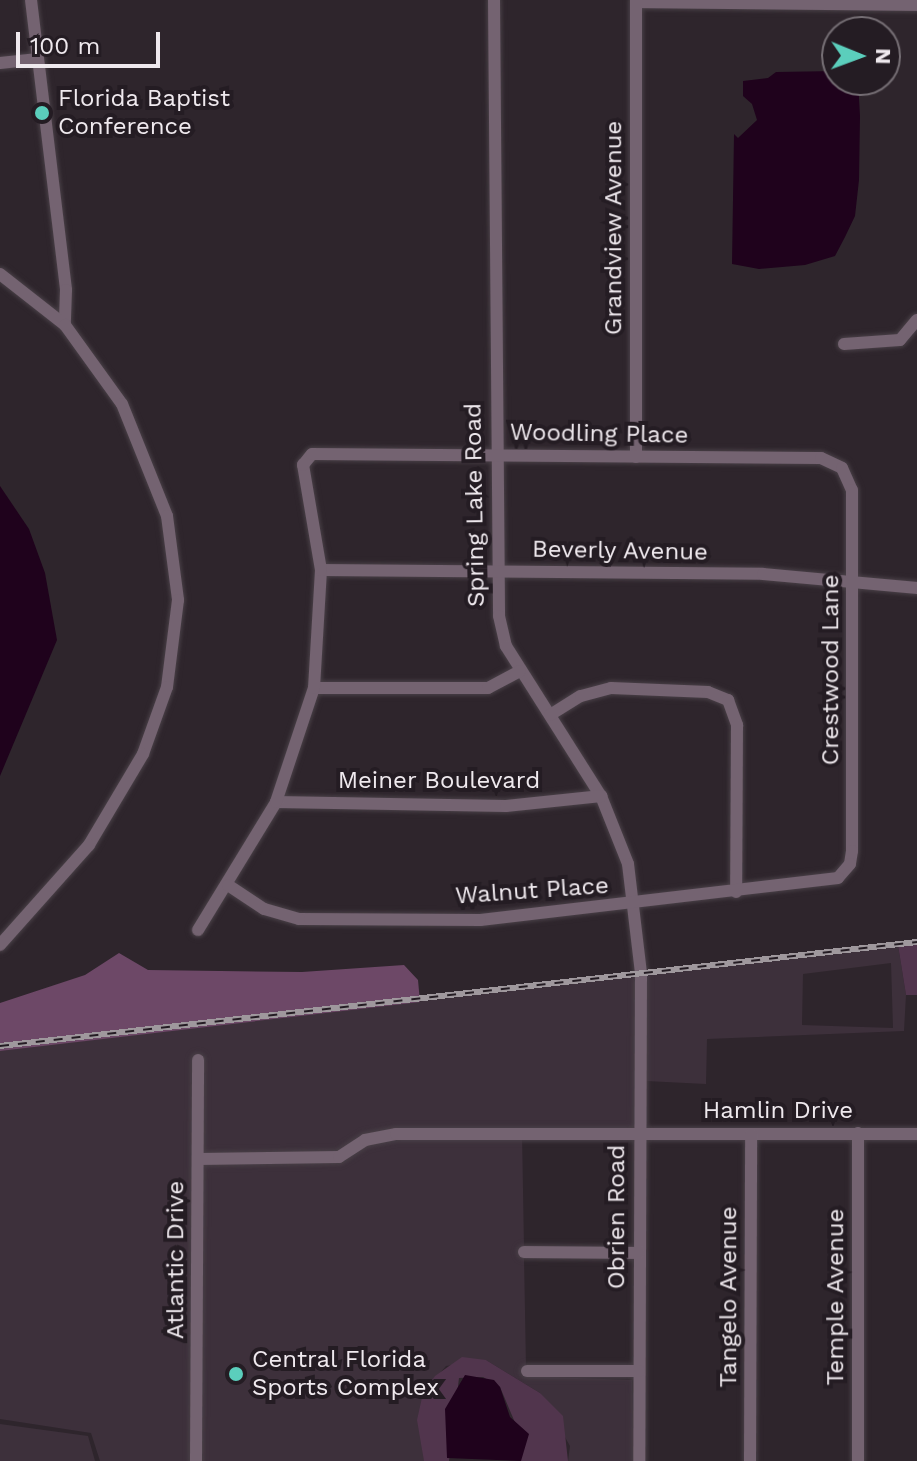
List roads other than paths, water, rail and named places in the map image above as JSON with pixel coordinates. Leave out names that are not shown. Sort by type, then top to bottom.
[{"type":"street","points":[[31,0],[66,290],[65,325]]},
{"type":"street","name":"Spring Lake Road","points":[[494,0],[496,455],[502,632],[520,671],[601,796],[624,842],[641,973]]},
{"type":"street","points":[[636,1],[917,5]]},
{"type":"street","name":"Grandview Avenue","points":[[636,1],[636,457]]},
{"type":"street","points":[[0,63],[38,59]]},
{"type":"street","points":[[0,274],[65,325],[122,404],[167,516],[177,562],[175,638],[167,687],[143,754],[89,845],[0,945]]},
{"type":"street","points":[[844,344],[900,340],[917,320]]},
{"type":"street","name":"Woodling Place","points":[[321,570],[304,472],[307,458],[321,452],[821,458],[842,468]]},
{"type":"street","name":"Crestwood Lane","points":[[842,468],[852,490],[853,582],[852,851],[844,873]]},
{"type":"street","points":[[198,930],[276,802],[314,688],[321,570]]},
{"type":"street","name":"Beverly Avenue","points":[[321,570],[763,574],[917,588]]},
{"type":"street","points":[[314,688],[488,688],[520,671]]},
{"type":"street","points":[[550,715],[581,696],[611,688],[708,692],[728,700],[737,725],[736,892]]},
{"type":"street","name":"Meiner Boulevard","points":[[276,802],[506,806],[601,796]]},
{"type":"street","name":"Walnut Place","points":[[228,885],[264,909],[299,919],[480,920],[828,882],[844,873]]},
{"type":"street","name":"Obrien Road","points":[[639,1461],[641,973]]},
{"type":"street","name":"Atlantic Drive","points":[[196,1461],[198,1060]]},
{"type":"street","name":"Temple Avenue","points":[[858,1133],[858,1461]]},
{"type":"street","name":"Hamlin Drive","points":[[199,1159],[339,1157],[365,1140],[396,1134],[917,1134]]},
{"type":"street","name":"Tangelo Avenue","points":[[750,1461],[751,1134]]},
{"type":"street","points":[[524,1252],[639,1253]]},
{"type":"street","points":[[527,1371],[639,1371]]},
{"type":"railway","points":[[0,1046],[917,942]]},
{"type":"place","name":"Florida Baptist Conference","points":[[42,113]]},
{"type":"place","name":"Central Florida Sports Complex","points":[[236,1374]]}]
